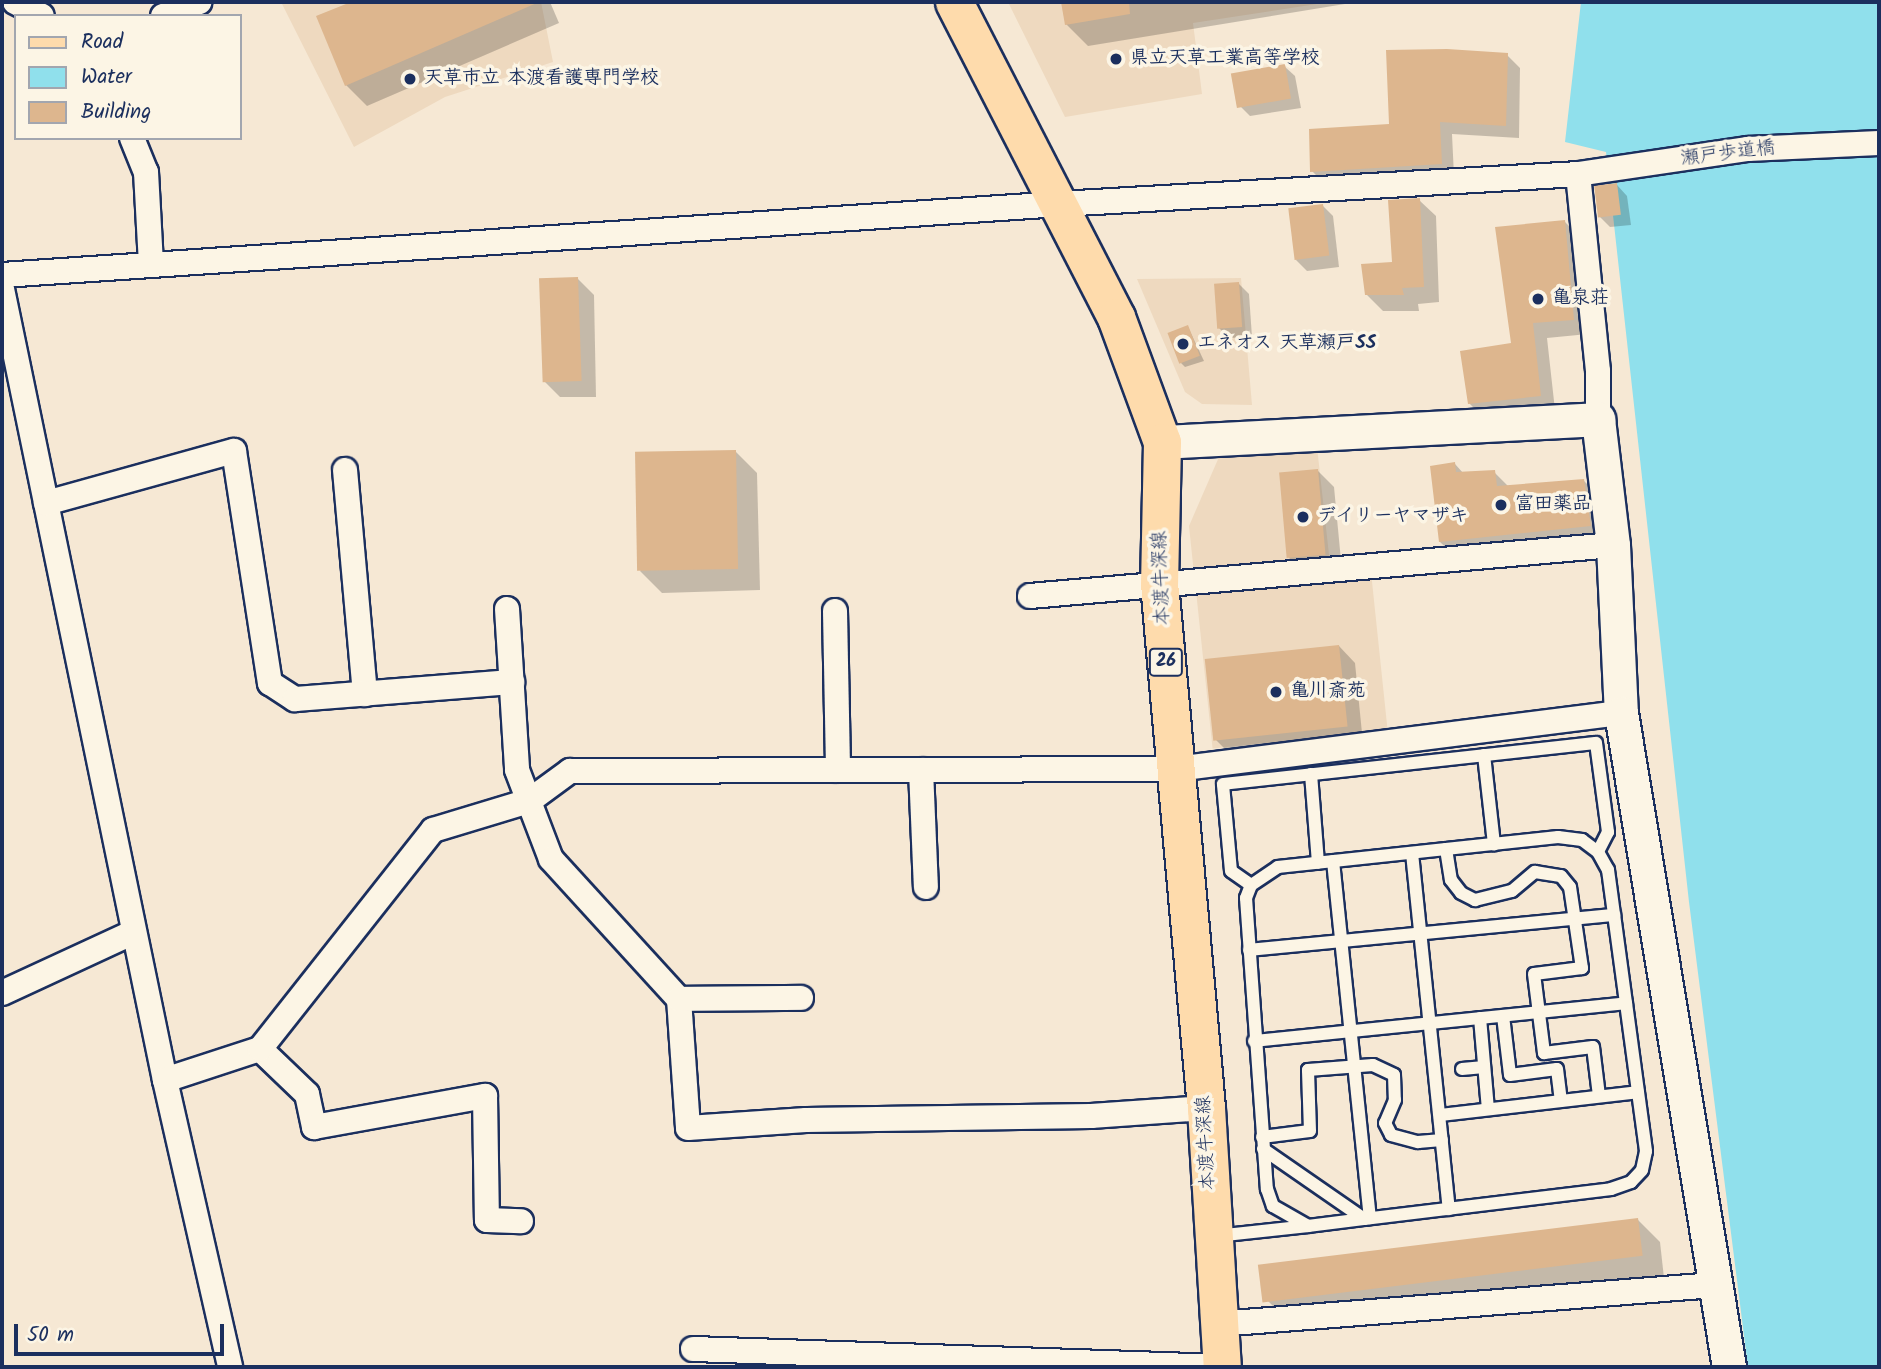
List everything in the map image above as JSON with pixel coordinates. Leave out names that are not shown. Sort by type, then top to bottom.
[{"type":"main road","name":"本渡牛深線","points":[[954,2],[1116,317],[1162,442],[1159,583],[1206,1108],[1222,1367]]},
{"type":"street","points":[[15,2],[37,14]]},
{"type":"street","points":[[168,14],[199,2]]},
{"type":"street","points":[[133,140],[146,172],[151,265]]},
{"type":"street","name":"瀬戸歩道橋","points":[[2,275],[1060,204],[1578,174],[1748,149],[1879,143]]},
{"type":"street","points":[[1578,174],[1598,371],[1598,418],[1613,545],[1621,713],[1729,1367]]},
{"type":"street","points":[[2,289],[164,1080],[230,1367]]},
{"type":"street","points":[[1162,442],[1598,418]]},
{"type":"street","points":[[46,503],[234,451],[270,683],[295,699],[512,682]]},
{"type":"street","points":[[345,470],[365,694]]},
{"type":"street","points":[[1030,596],[1613,545]]},
{"type":"street","points":[[507,608],[517,770],[551,859],[679,999],[688,1128],[806,1120],[1091,1116],[1206,1108]]},
{"type":"street","points":[[835,611],[838,770]]},
{"type":"street","points":[[164,1080],[261,1049],[433,830],[529,801],[570,771],[1176,769],[1621,713]]},
{"type":"street","points":[[921,770],[926,887]]},
{"type":"street","points":[[2,993],[134,932]]},
{"type":"street","points":[[679,999],[801,998]]},
{"type":"street","points":[[261,1049],[307,1094],[314,1127],[485,1096],[487,1220],[521,1221]]},
{"type":"street","points":[[1219,1324],[1717,1285]]},
{"type":"street","points":[[693,1349],[1222,1367]]},
{"type":"lane","points":[[1251,885],[1231,871],[1223,784],[1596,743],[1608,832],[1598,852]]},
{"type":"lane","points":[[1484,755],[1494,845]]},
{"type":"lane","points":[[1311,774],[1318,863]]},
{"type":"lane","points":[[1212,1237],[1308,1226],[1367,1219],[1611,1189],[1631,1182],[1642,1170],[1646,1152],[1615,915],[1608,870],[1598,852],[1582,840],[1558,837],[1278,867],[1251,885],[1246,898],[1254,1041],[1263,1143],[1273,1206],[1308,1226]]},
{"type":"lane","points":[[1446,849],[1451,880],[1461,893],[1475,900],[1493,899],[1513,891],[1535,873],[1548,872],[1561,876],[1570,887],[1583,968],[1534,974],[1544,1053],[1593,1047],[1599,1096]]},
{"type":"lane","points":[[1412,853],[1449,1209]]},
{"type":"lane","points":[[1333,861],[1353,1031],[1367,1219]]},
{"type":"lane","points":[[1248,950],[1615,915]]},
{"type":"lane","points":[[1254,1041],[1626,1003]]},
{"type":"lane","points":[[1503,1016],[1510,1075],[1558,1069],[1562,1101]]},
{"type":"lane","points":[[1480,1018],[1488,1109]]},
{"type":"lane","points":[[1263,1143],[1310,1131],[1308,1070],[1356,1066],[1385,1067],[1394,1075],[1395,1100],[1385,1123],[1391,1135],[1418,1142],[1442,1140]]},
{"type":"lane","points":[[1462,1069],[1484,1067]]},
{"type":"lane","points":[[1440,1115],[1638,1092]]},
{"type":"lane","points":[[1263,1143],[1367,1219]]},
{"type":"shaded area","name":"天草市立 本渡看護専門学校","points":[[281,2],[541,2],[553,62],[445,97],[354,147]]},
{"type":"shaded area","name":"県立天草工業高等学校","points":[[1008,2],[1330,2],[1193,23],[1202,94],[1065,117]]},
{"type":"shaded area","points":[[1241,278],[1252,405],[1202,404],[1185,392],[1137,279]]},
{"type":"shaded area","points":[[1317,447],[1330,563],[1194,574],[1189,526],[1222,450]]},
{"type":"shaded area","points":[[1371,572],[1388,730],[1213,749],[1196,590]]},
{"type":"water","points":[[1581,2],[1879,2],[1879,1367],[1748,1367],[1689,902],[1606,152],[1565,142]]},
{"type":"building","points":[[351,2],[539,2],[345,86],[316,16]]},
{"type":"building","points":[[1061,2],[1129,2],[1130,14],[1065,25]]},
{"type":"building","points":[[1447,49],[1508,53],[1506,126],[1440,122],[1442,164],[1310,172],[1309,129],[1389,124],[1386,50]]},
{"type":"building","points":[[1285,64],[1291,98],[1237,108],[1231,74]]},
{"type":"building","points":[[1617,183],[1621,215],[1598,218],[1594,186]]},
{"type":"building","points":[[1420,198],[1424,287],[1402,288],[1404,295],[1365,295],[1361,264],[1392,262],[1388,200]]},
{"type":"building","points":[[1323,204],[1329,256],[1295,260],[1288,208]]},
{"type":"building","points":[[1565,220],[1574,320],[1533,323],[1541,396],[1468,404],[1460,351],[1511,343],[1495,227]]},
{"type":"building","points":[[578,277],[582,381],[543,382],[539,278]]},
{"type":"building","points":[[1239,282],[1242,327],[1217,329],[1214,284]]},
{"type":"building","name":"エネオス 天草瀬戸SS","points":[[1188,325],[1200,356],[1179,364],[1167,333]]},
{"type":"building","points":[[736,450],[738,569],[637,571],[635,452]]},
{"type":"building","points":[[1455,462],[1456,472],[1495,470],[1497,486],[1584,479],[1591,526],[1439,542],[1430,466]]},
{"type":"building","name":"デイリーヤマザキ","points":[[1318,469],[1325,555],[1287,558],[1279,472]]},
{"type":"building","name":"亀川斎苑","points":[[1339,645],[1348,727],[1213,741],[1205,659]]},
{"type":"building","points":[[1638,1218],[1643,1256],[1262,1302],[1258,1265]]},
{"type":"place","name":"県立天草工業高等学校","points":[[1116,59]]},
{"type":"place","name":"天草市立 本渡看護専門学校","points":[[410,79]]},
{"type":"place","name":"亀泉荘","points":[[1538,299]]},
{"type":"place","name":"エネオス 天草瀬戸SS","points":[[1183,344]]},
{"type":"place","name":"富田薬品","points":[[1501,505]]},
{"type":"place","name":"デイリーヤマザキ","points":[[1303,517]]},
{"type":"place","name":"亀川斎苑","points":[[1276,692]]}]
